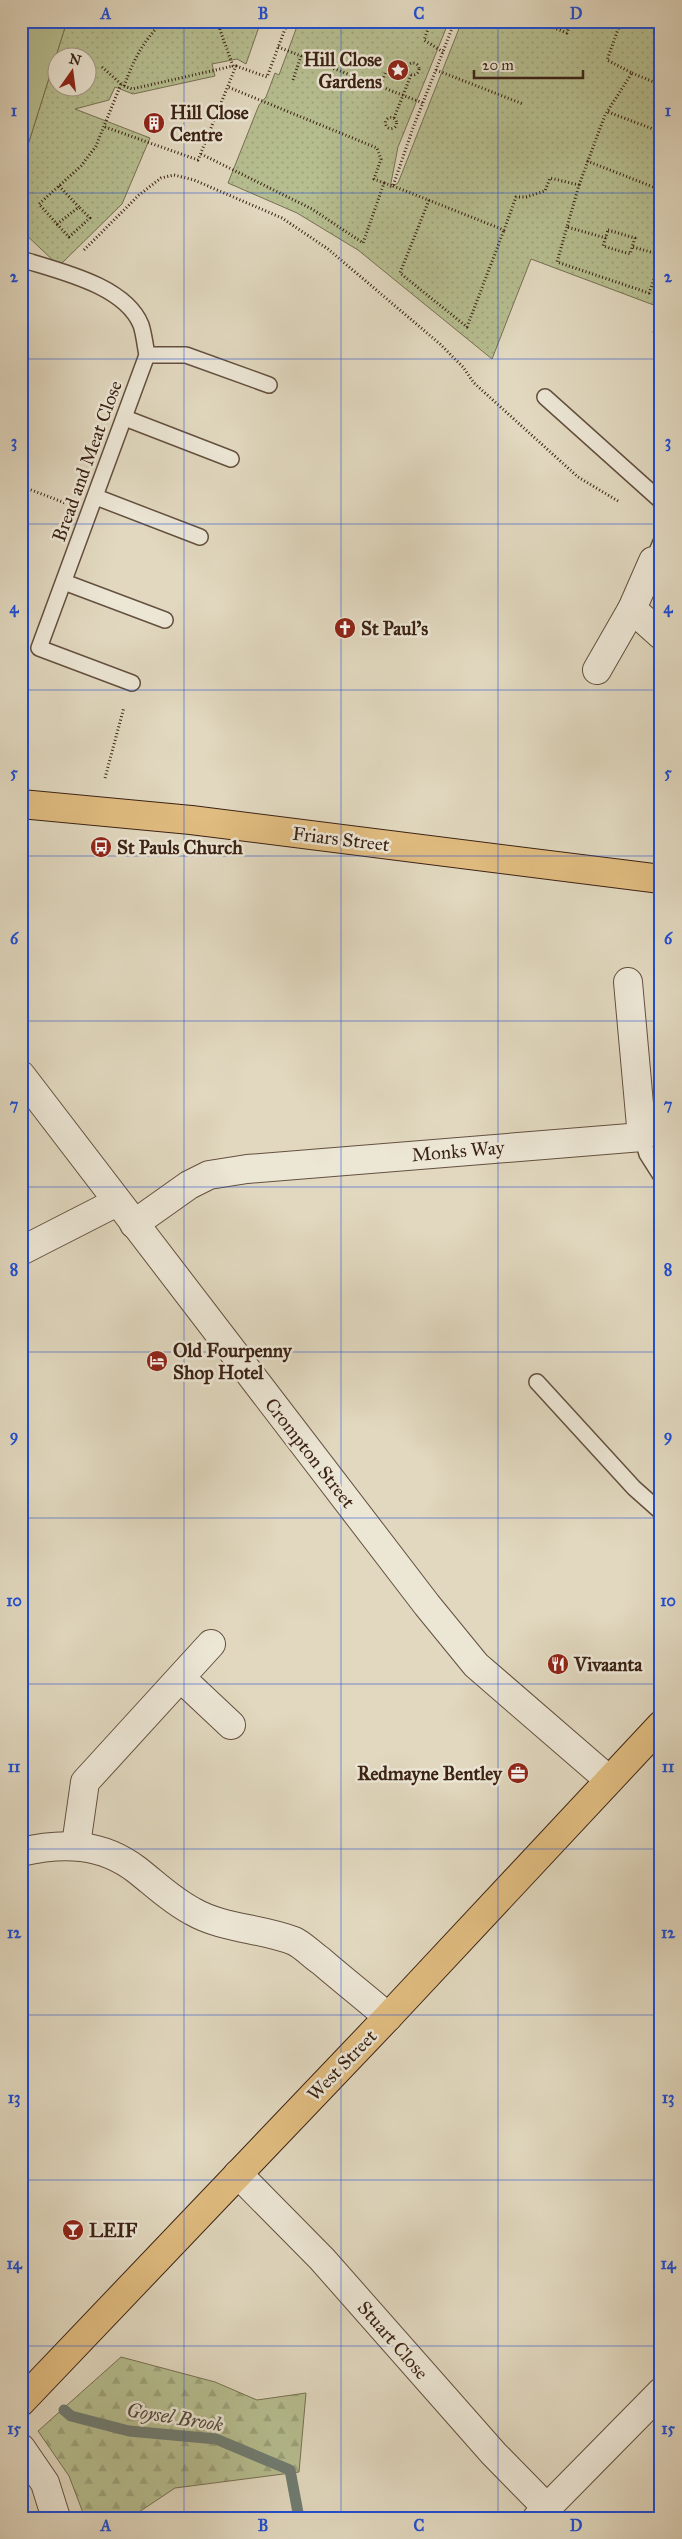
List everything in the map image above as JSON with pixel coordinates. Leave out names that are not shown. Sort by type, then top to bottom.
[{"type":"main road","name":"Friars Street","points":[[21,804],[191,820],[661,879]]},
{"type":"main road","name":"West Street","points":[[21,2402],[388,2017],[661,1725]]},
{"type":"street","points":[[598,670],[632,609],[657,551]]},
{"type":"street","points":[[632,609],[661,635]]},
{"type":"street","points":[[628,982],[642,1137]]},
{"type":"street","name":"Crompton Street","points":[[21,1075],[427,1605],[476,1665],[609,1780]]},
{"type":"street","name":"Monks Way","points":[[134,1224],[189,1185],[209,1175],[247,1168],[642,1137]]},
{"type":"street","points":[[21,1251],[117,1202]]},
{"type":"street","points":[[76,1845],[85,1782],[211,1644]]},
{"type":"street","points":[[181,1678],[231,1724]]},
{"type":"street","points":[[21,1852],[56,1845],[76,1845],[111,1854],[135,1868],[160,1890],[192,1911],[230,1925],[270,1932],[296,1942],[388,2017]]},
{"type":"street","name":"Stuart Close","points":[[238,2174],[322,2259],[494,2454],[542,2513],[661,2392]]},
{"type":"street","points":[[21,2448],[45,2483],[56,2518]]},
{"type":"lane","points":[[21,259],[63,272],[114,294],[132,311],[140,323],[147,355],[186,355],[269,385]]},
{"type":"lane","name":"Bread and Meat Close","points":[[132,683],[39,648],[147,355]]},
{"type":"lane","points":[[545,396],[661,501]]},
{"type":"lane","points":[[124,418],[231,459]]},
{"type":"lane","points":[[96,497],[200,537]]},
{"type":"lane","points":[[64,582],[165,620]]},
{"type":"lane","points":[[642,1137],[647,1154],[661,1176]]},
{"type":"lane","points":[[537,1382],[634,1488],[661,1512]]},
{"type":"path","points":[[60,186],[90,218],[69,237],[39,204],[88,158],[105,126],[135,57],[146,38],[163,21]]},
{"type":"path","points":[[105,126],[198,160],[235,66],[220,30],[219,21]]},
{"type":"path","points":[[102,67],[122,85],[132,89],[235,66],[267,77],[288,21]]},
{"type":"path","points":[[431,21],[424,40],[443,52]]},
{"type":"path","points":[[393,186],[423,103],[456,21]]},
{"type":"path","points":[[537,21],[566,33],[572,21]]},
{"type":"path","points":[[621,21],[607,60],[661,85]]},
{"type":"path","points":[[278,48],[423,103]]},
{"type":"path","points":[[293,80],[301,56]]},
{"type":"path","points":[[436,70],[522,104]]},
{"type":"path","points":[[380,87],[386,71]]},
{"type":"path","points":[[632,73],[608,112],[587,161],[578,185],[557,262],[649,293],[661,260]]},
{"type":"path","points":[[394,118],[411,75]]},
{"type":"path","points":[[228,87],[377,148],[381,154],[374,180],[504,230]]},
{"type":"path","points":[[608,112],[661,132]]},
{"type":"path","points":[[201,154],[312,210],[362,243],[384,183]]},
{"type":"path","points":[[587,161],[661,190]]},
{"type":"path","points":[[63,272],[139,195],[161,178],[174,175],[207,185],[282,218],[328,249],[440,344],[463,367],[474,383],[578,477],[626,505]]},
{"type":"path","points":[[429,200],[400,272],[467,326],[516,197],[526,197],[544,191],[550,178],[578,185]]},
{"type":"path","points":[[57,224],[79,207]]},
{"type":"path","points":[[567,228],[606,238]]},
{"type":"path","points":[[608,230],[635,238],[632,247],[630,254],[603,246],[608,230]]},
{"type":"path","points":[[632,247],[661,255]]},
{"type":"path","points":[[21,486],[90,513]]},
{"type":"path","points":[[104,781],[132,683]]},
{"type":"green space","points":[[21,21],[67,21],[58,48],[48,48],[48,81],[21,167]]},
{"type":"green space","points":[[67,21],[261,21],[246,64],[237,59],[212,64],[215,76],[133,94],[115,87],[109,100],[75,109],[150,138],[122,204],[59,266],[21,230],[21,167],[48,81],[48,98],[98,98],[98,48],[58,48]]},
{"type":"green space","points":[[299,21],[449,21],[398,147],[390,188],[398,183],[462,21],[661,21],[661,341],[653,333],[659,307],[531,259],[492,359],[358,250],[297,213],[228,183],[259,105],[266,97],[275,73],[279,75]]},
{"type":"green space","points":[[121,2357],[215,2382],[257,2400],[306,2393],[299,2472],[175,2488],[130,2518],[85,2518],[69,2476],[38,2431]]},
{"type":"waterway","name":"Goysel Brook","points":[[64,2410],[71,2416],[129,2431],[216,2439],[290,2470],[299,2518]]},
{"type":"place","name":"Hill Close Gardens","points":[[398,70]]},
{"type":"place","name":"Hill Close Centre","points":[[154,123]]},
{"type":"place","name":"St Paul's","points":[[345,628]]},
{"type":"place","name":"St Pauls Church","points":[[101,847]]},
{"type":"place","name":"Old Fourpenny Shop Hotel","points":[[157,1361]]},
{"type":"place","name":"Vivaanta","points":[[558,1664]]},
{"type":"place","name":"Redmayne Bentley","points":[[518,1773]]},
{"type":"place","name":"LEIF","points":[[73,2230]]}]
